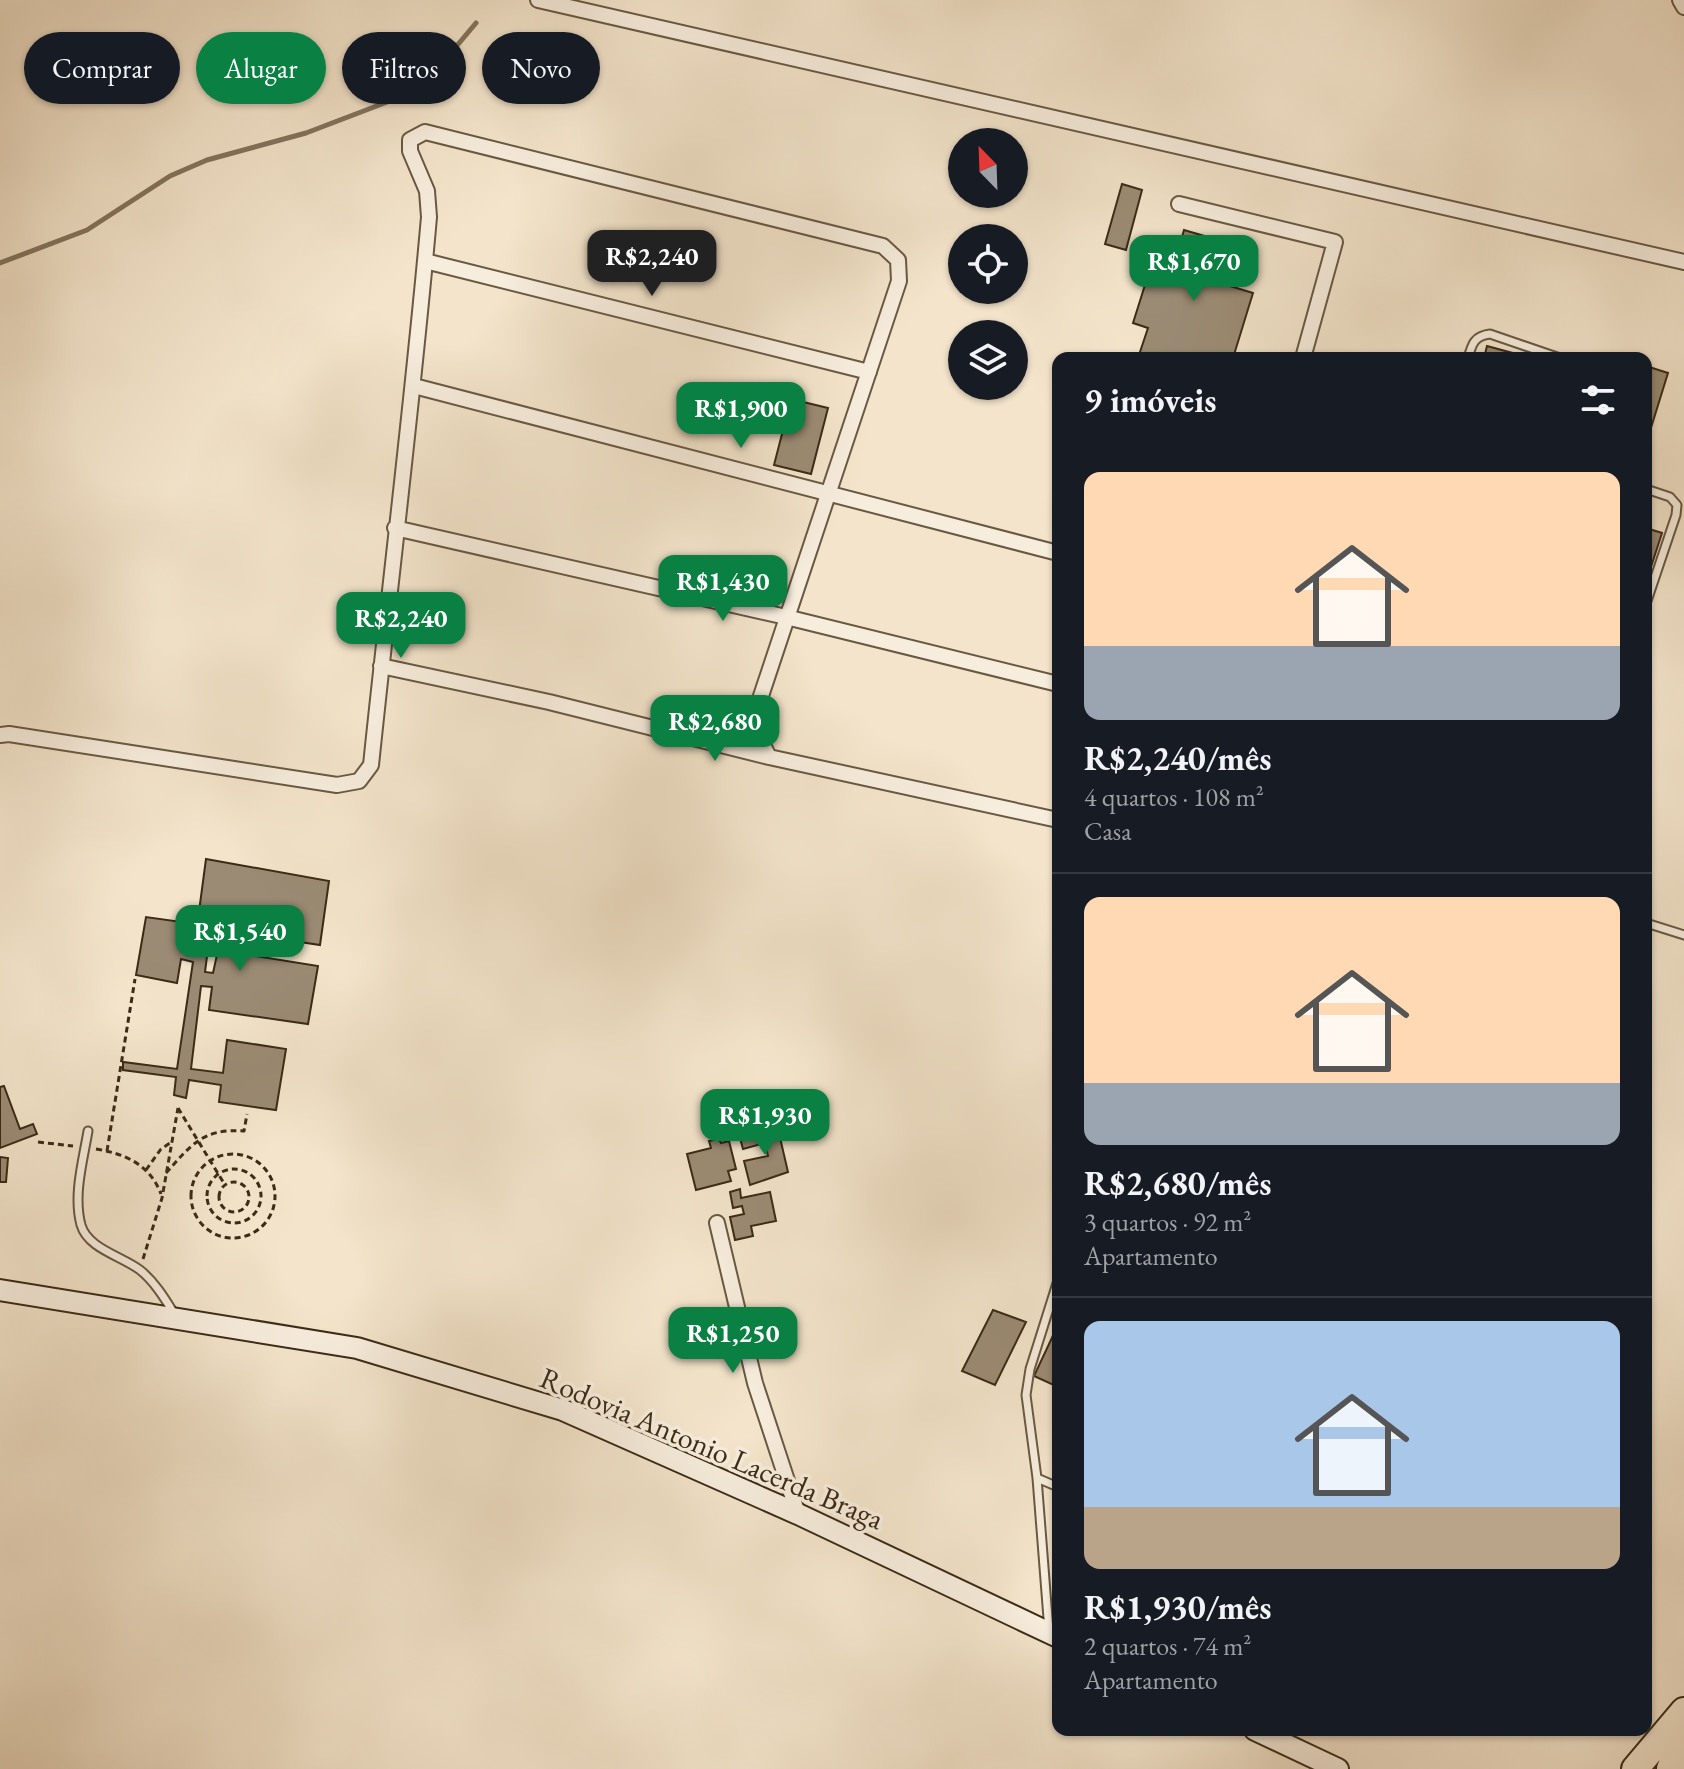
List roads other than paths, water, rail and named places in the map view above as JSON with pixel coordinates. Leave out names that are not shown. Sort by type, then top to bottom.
[{"type":"highway","points":[[1635,1769],[1684,1711]]},
{"type":"highway","points":[[1670,1769],[1684,1735]]},
{"type":"main road","name":"Rodovia Antonio Lacerda Braga","points":[[0,1290],[357,1348],[563,1410],[798,1514],[1052,1635]]},
{"type":"main road","points":[[1268,1736],[1338,1769]]},
{"type":"street","points":[[538,0],[1684,262]]},
{"type":"street","points":[[1680,0],[1684,7]]},
{"type":"street","points":[[0,735],[337,785],[359,781],[371,765],[395,528],[414,386],[429,217],[427,191],[410,151],[410,140],[425,132],[883,246],[898,260],[899,281],[753,720],[769,757]]},
{"type":"street","points":[[1179,204],[1335,242],[1305,352]]},
{"type":"street","points":[[425,261],[869,372]]},
{"type":"street","points":[[414,386],[1052,551]]},
{"type":"street","points":[[395,528],[786,617],[1052,683]]},
{"type":"street","points":[[381,666],[549,702],[769,757],[1052,819]]},
{"type":"street","points":[[717,1223],[755,1383],[798,1514]]},
{"type":"lane","points":[[1470,352],[1473,341],[1480,335],[1490,334],[1542,352]]},
{"type":"lane","points":[[1652,491],[1670,497],[1677,505],[1652,586]]},
{"type":"lane","points":[[1652,925],[1684,935]]},
{"type":"lane","points":[[88,1131],[78,1201],[82,1227],[92,1242],[140,1270],[160,1291],[178,1320]]},
{"type":"lane","points":[[1052,1303],[1030,1369],[1026,1395],[1052,1625]]},
{"type":"lane","points":[[1037,1478],[1052,1484]]},
{"type":"waterway","points":[[0,263],[87,230],[170,176],[207,160],[306,133],[395,99],[420,84],[476,23]]}]
